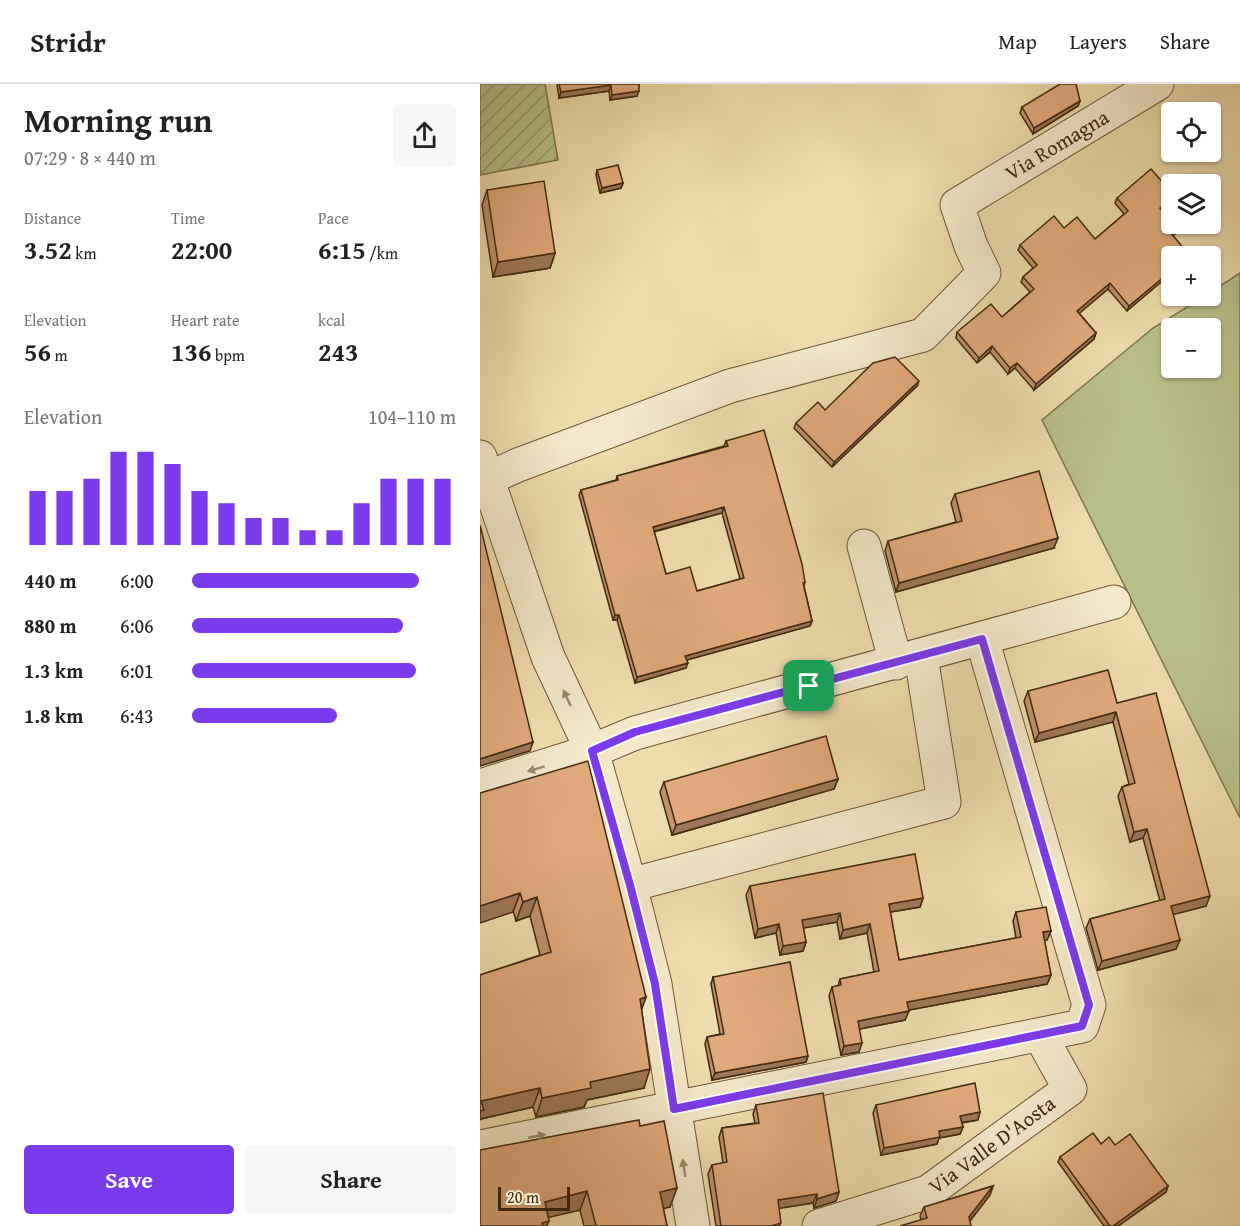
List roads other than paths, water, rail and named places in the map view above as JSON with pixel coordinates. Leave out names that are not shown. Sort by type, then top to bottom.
[{"type":"street","name":"Via Romagna","points":[[484,468],[518,465],[730,386],[923,335],[984,273],[971,246],[957,205],[1157,84]]},
{"type":"street","points":[[484,468],[548,657],[592,751],[630,885],[655,984],[693,1226]]},
{"type":"street","points":[[630,885],[944,802],[908,660],[864,546]]},
{"type":"street","points":[[480,786],[592,751],[635,732],[908,660],[1114,602]]},
{"type":"street","points":[[480,1147],[1082,1026],[1089,1005],[982,639]]},
{"type":"street","name":"Via Valle D'Aosta","points":[[819,1226],[928,1192],[1070,1089],[1040,1035]]}]
